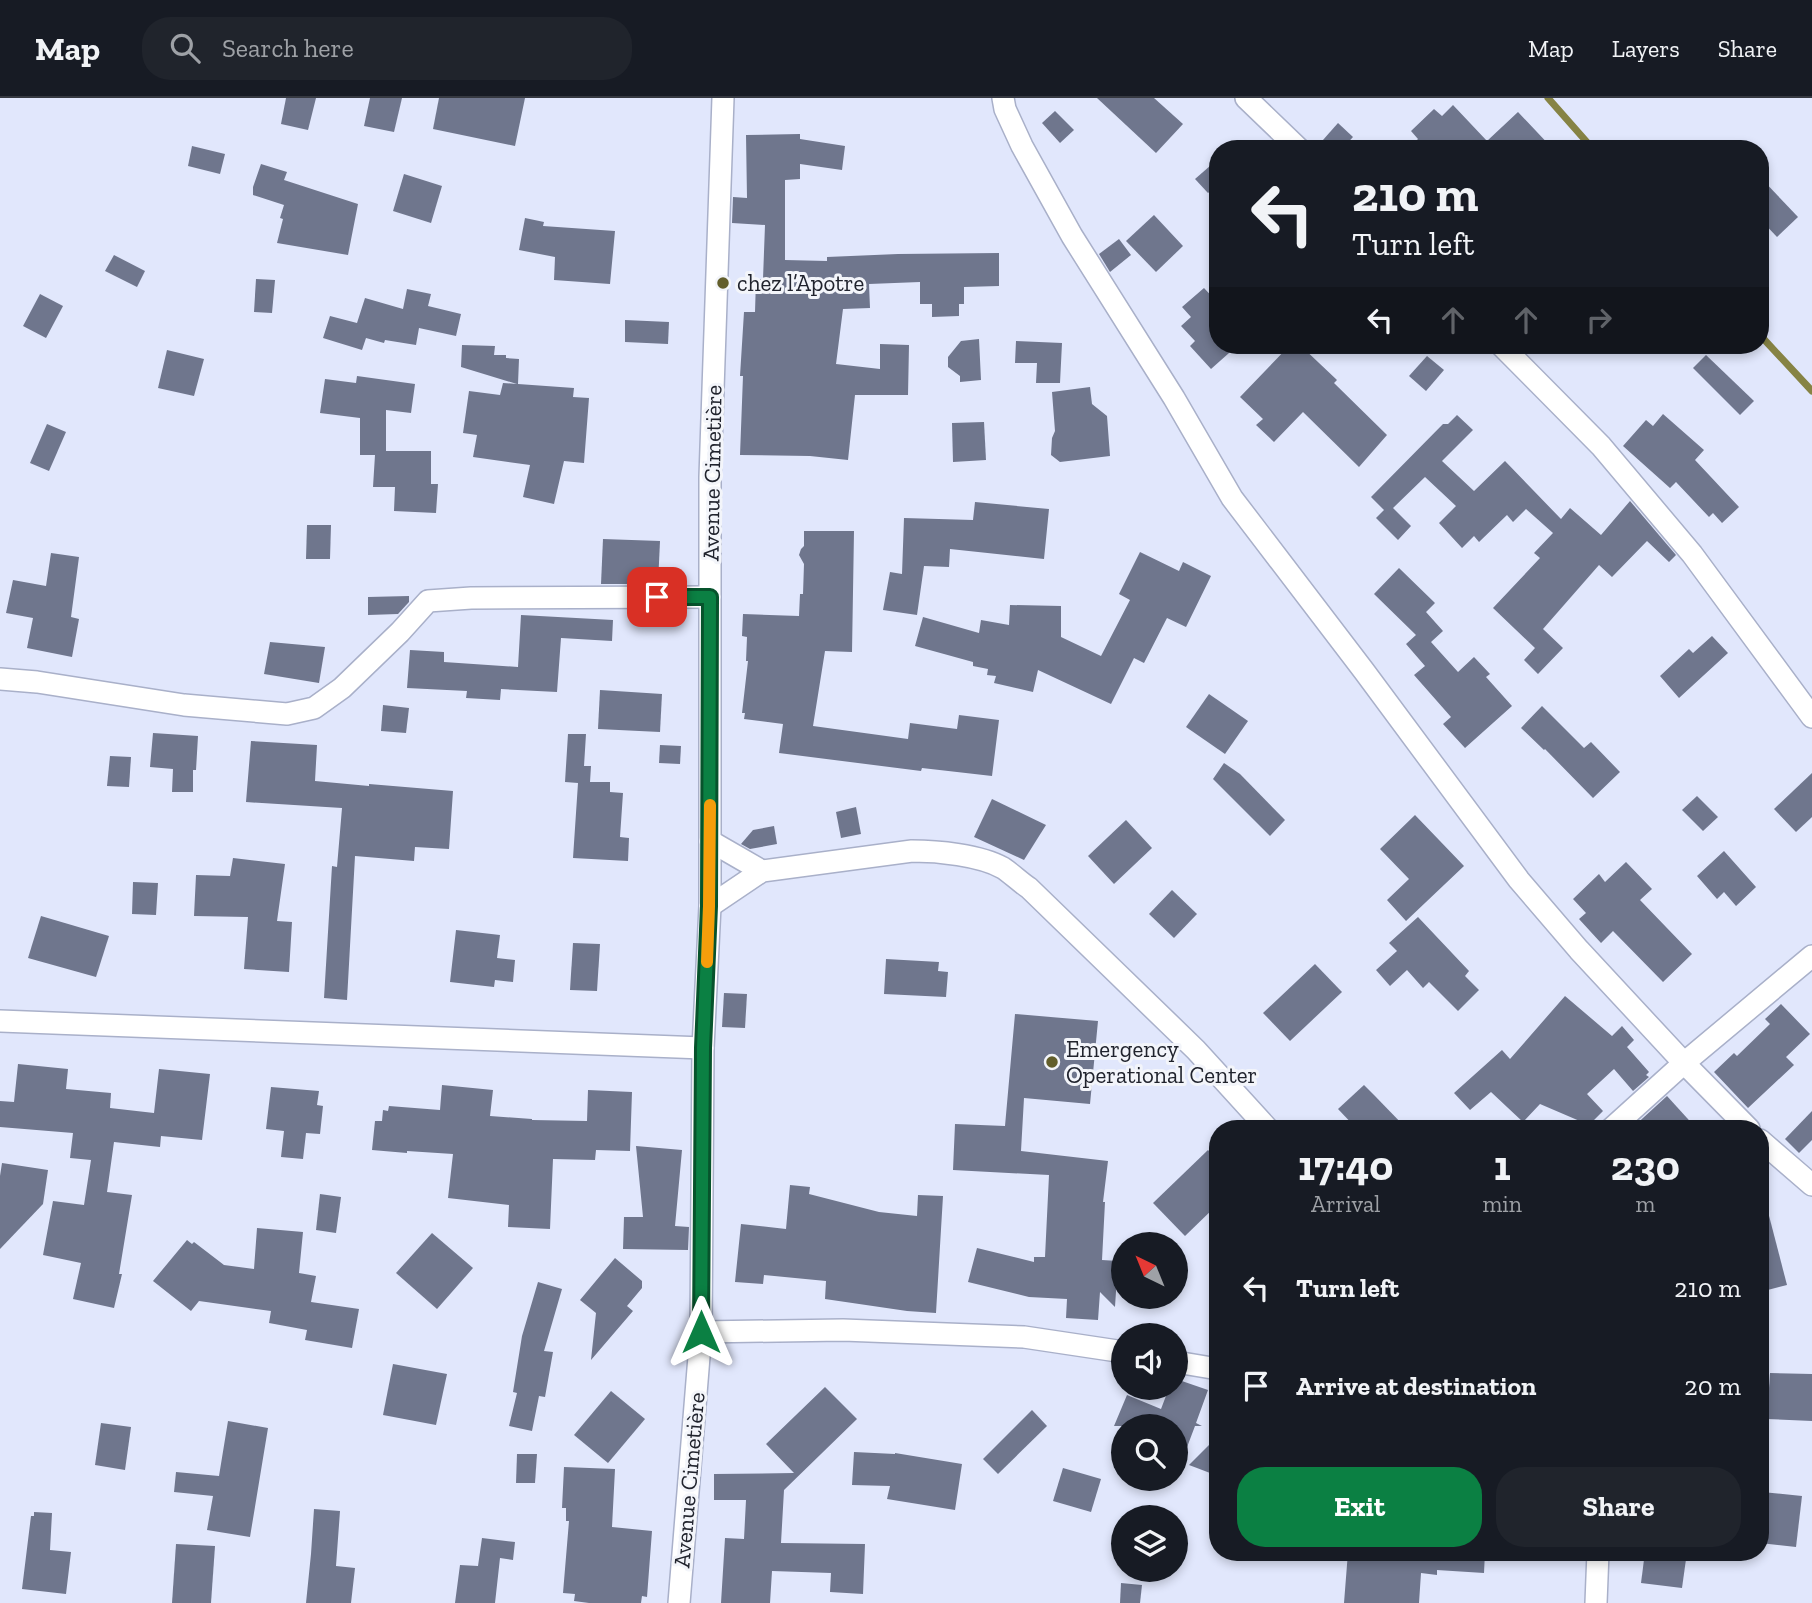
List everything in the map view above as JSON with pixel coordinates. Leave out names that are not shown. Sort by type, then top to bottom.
[{"type":"street","name":"Avenue Cimetière","points":[[678,1603],[701,1332],[703,1048],[710,841],[710,477],[723,98]]},
{"type":"street","points":[[1003,98],[1004,109],[1022,146],[1072,236],[1174,398],[1232,498],[1519,880],[1578,950],[1740,1120]]},
{"type":"street","points":[[1246,98],[1290,140]]},
{"type":"street","points":[[1510,354],[1601,446],[1692,554],[1812,717]]},
{"type":"street","points":[[0,679],[37,682],[184,705],[287,714],[314,708],[342,688],[428,601],[471,598],[710,597]]},
{"type":"street","points":[[710,841],[762,871]]},
{"type":"street","points":[[709,906],[762,871],[912,851],[968,856],[1001,867],[1029,888],[1176,1031],[1260,1120]]},
{"type":"street","points":[[1621,1120],[1684,1063],[1812,956]]},
{"type":"street","points":[[0,1021],[703,1048]]},
{"type":"street","points":[[1769,1148],[1812,1185]]},
{"type":"street","points":[[701,1332],[843,1330],[1024,1337],[1111,1350]]},
{"type":"street","points":[[1188,1364],[1209,1368]]},
{"type":"street","points":[[1596,1603],[1598,1561]]},
{"type":"building","points":[[286,98],[316,98],[308,130],[281,124]]},
{"type":"building","points":[[370,98],[402,98],[394,132],[364,126]]},
{"type":"building","points":[[439,98],[525,98],[515,146],[433,129]]},
{"type":"building","points":[[1097,98],[1154,98],[1183,124],[1156,153]]},
{"type":"building","points":[[1453,105],[1486,140],[1417,140],[1411,131],[1434,109],[1442,116]]},
{"type":"building","points":[[1055,111],[1074,130],[1060,143],[1042,123]]},
{"type":"building","points":[[1518,112],[1544,140],[1488,140]]},
{"type":"building","points":[[1338,123],[1353,137],[1350,140],[1323,140]]},
{"type":"building","points":[[800,134],[800,139],[845,146],[842,170],[800,164],[800,179],[785,180],[785,260],[827,261],[827,257],[999,253],[999,286],[964,287],[964,304],[959,304],[959,316],[932,317],[932,304],[920,304],[920,282],[869,284],[870,308],[843,309],[836,364],[880,369],[880,344],[909,345],[908,395],[855,395],[848,460],[810,456],[740,455],[743,376],[740,376],[744,312],[755,312],[756,279],[763,279],[765,225],[732,223],[733,197],[747,198],[746,135]]},
{"type":"building","points":[[192,146],[225,154],[220,174],[188,166]]},
{"type":"building","points":[[261,164],[287,172],[284,180],[358,204],[348,255],[277,243],[284,205],[253,195]]},
{"type":"building","points":[[1209,167],[1209,192],[1208,193],[1195,179]]},
{"type":"building","points":[[404,174],[442,186],[431,223],[393,211]]},
{"type":"building","points":[[1769,186],[1798,217],[1777,237],[1769,229]]},
{"type":"building","points":[[1154,215],[1183,246],[1156,272],[1126,241]]},
{"type":"building","points":[[525,218],[544,222],[543,226],[615,231],[610,284],[554,280],[555,257],[519,250]]},
{"type":"building","points":[[1119,239],[1131,255],[1110,272],[1099,254]]},
{"type":"building","points":[[114,255],[145,271],[137,287],[105,271]]},
{"type":"building","points":[[256,279],[275,280],[272,313],[254,312]]},
{"type":"building","points":[[1204,288],[1209,293],[1209,354],[1228,354],[1211,369],[1190,346],[1195,341],[1181,326],[1191,317],[1182,307]]},
{"type":"building","points":[[407,289],[431,294],[428,306],[461,314],[456,336],[419,328],[416,345],[385,340],[384,343],[366,338],[362,350],[323,338],[330,316],[357,323],[365,298],[403,309]]},
{"type":"building","points":[[40,294],[63,306],[46,338],[23,326]]},
{"type":"building","points":[[625,320],[669,322],[668,344],[625,342]]},
{"type":"building","points":[[979,339],[981,380],[960,382],[960,376],[948,367],[948,357],[961,341]]},
{"type":"building","points":[[1016,341],[1062,343],[1060,383],[1036,383],[1037,363],[1015,363]]},
{"type":"building","points":[[462,345],[495,346],[494,355],[519,359],[518,384],[574,388],[573,397],[589,398],[584,463],[564,461],[554,504],[523,497],[530,465],[473,457],[477,435],[463,433],[469,391],[500,395],[503,383],[517,384],[461,367]]},
{"type":"building","points":[[167,350],[204,359],[194,396],[158,388]]},
{"type":"building","points":[[1281,354],[1310,354],[1337,380],[1334,383],[1387,435],[1359,467],[1303,412],[1274,442],[1256,425],[1263,419],[1240,397]]},
{"type":"building","points":[[1706,355],[1754,401],[1740,415],[1693,368]]},
{"type":"building","points":[[1427,356],[1444,370],[1426,391],[1409,376]]},
{"type":"building","points":[[357,376],[415,384],[411,413],[386,410],[386,451],[431,451],[431,484],[438,484],[436,513],[394,511],[395,487],[373,487],[375,455],[360,455],[360,418],[320,413],[325,379],[356,383]]},
{"type":"building","points":[[1090,387],[1092,404],[1107,416],[1110,456],[1060,462],[1051,455],[1055,431],[1052,392]]},
{"type":"building","points":[[1663,414],[1704,450],[1695,460],[1739,507],[1722,523],[1713,513],[1709,517],[1676,482],[1670,488],[1623,446],[1646,420],[1653,426]]},
{"type":"building","points":[[1457,415],[1473,430],[1442,461],[1474,491],[1505,461],[1561,519],[1570,508],[1601,535],[1630,501],[1676,555],[1669,562],[1647,541],[1612,577],[1599,565],[1543,629],[1563,648],[1538,674],[1524,660],[1535,648],[1493,608],[1540,558],[1534,553],[1553,533],[1526,509],[1513,522],[1507,515],[1479,542],[1474,536],[1462,548],[1439,523],[1456,506],[1425,477],[1393,508],[1411,526],[1398,540],[1376,518],[1384,510],[1371,497],[1443,424],[1448,424]]},
{"type":"building","points":[[984,422],[986,460],[953,462],[952,423]]},
{"type":"building","points":[[47,424],[66,432],[49,471],[30,463]]},
{"type":"building","points":[[975,502],[1049,509],[1044,559],[950,549],[949,567],[924,566],[917,615],[883,610],[890,572],[902,574],[904,518],[973,520]]},
{"type":"building","points":[[307,525],[331,525],[330,559],[306,559]]},
{"type":"building","points":[[804,531],[854,531],[852,652],[825,651],[813,726],[908,739],[910,723],[957,729],[959,715],[999,720],[992,776],[922,768],[921,771],[779,753],[783,724],[744,719],[745,713],[742,713],[748,661],[747,637],[742,636],[743,614],[799,616],[804,564],[799,555],[804,546]]},
{"type":"building","points":[[603,539],[660,541],[658,584],[601,584]]},
{"type":"building","points":[[1140,552],[1179,571],[1183,562],[1211,576],[1186,627],[1167,618],[1144,663],[1134,658],[1111,704],[1038,670],[1033,692],[994,683],[996,676],[987,675],[988,669],[973,666],[973,662],[915,646],[923,617],[979,633],[981,620],[1009,625],[1010,605],[1061,606],[1061,637],[1101,656],[1130,600],[1119,594]]},
{"type":"building","points":[[51,553],[79,557],[71,617],[79,619],[72,657],[27,648],[33,618],[6,613],[13,580],[46,586]]},
{"type":"building","points":[[1399,568],[1435,603],[1426,612],[1443,631],[1431,642],[1458,672],[1474,657],[1490,674],[1486,677],[1512,706],[1465,748],[1443,724],[1451,717],[1414,675],[1425,666],[1406,644],[1416,635],[1374,594]]},
{"type":"building","points":[[409,596],[409,602],[398,614],[368,615],[368,597]]},
{"type":"building","points":[[521,615],[613,620],[612,641],[561,638],[557,692],[501,689],[500,700],[466,698],[467,691],[407,688],[410,650],[444,652],[444,662],[518,667]]},
{"type":"building","points":[[1712,636],[1728,653],[1679,698],[1660,676],[1689,649],[1693,653]]},
{"type":"building","points":[[270,642],[325,647],[319,683],[264,674]]},
{"type":"building","points":[[600,690],[662,694],[660,732],[598,729]]},
{"type":"building","points":[[1209,694],[1248,721],[1225,754],[1186,727]]},
{"type":"building","points":[[383,705],[409,708],[406,733],[381,731]]},
{"type":"building","points":[[1542,706],[1584,748],[1591,742],[1620,772],[1593,798],[1521,728]]},
{"type":"building","points":[[153,733],[198,736],[193,792],[172,792],[173,769],[150,767]]},
{"type":"building","points":[[568,734],[586,734],[584,766],[591,766],[590,782],[610,782],[610,792],[623,793],[620,837],[629,838],[628,861],[573,858],[578,783],[565,782]]},
{"type":"building","points":[[251,741],[317,745],[315,781],[453,791],[449,849],[415,847],[414,861],[355,856],[347,1000],[324,998],[332,866],[337,867],[342,808],[246,802]]},
{"type":"building","points":[[660,745],[681,746],[680,764],[659,763]]},
{"type":"building","points":[[110,756],[131,757],[129,787],[107,786]]},
{"type":"building","points":[[1224,763],[1240,774],[1285,820],[1270,836],[1213,779]]},
{"type":"building","points":[[1812,773],[1812,817],[1796,832],[1774,809]]},
{"type":"building","points":[[1697,796],[1718,817],[1703,831],[1682,810]]},
{"type":"building","points":[[992,799],[1046,825],[1024,860],[974,837]]},
{"type":"building","points":[[856,807],[861,834],[841,838],[836,812]]},
{"type":"building","points":[[1415,815],[1464,866],[1406,921],[1387,900],[1409,879],[1380,849]]},
{"type":"building","points":[[1126,820],[1152,848],[1114,884],[1088,856]]},
{"type":"building","points":[[774,826],[777,844],[750,849],[741,844],[753,830]]},
{"type":"building","points":[[1724,851],[1756,887],[1736,906],[1724,892],[1717,899],[1697,876]]},
{"type":"building","points":[[233,858],[285,864],[277,921],[292,922],[289,972],[244,969],[248,917],[194,916],[196,875],[230,876]]},
{"type":"building","points":[[1626,862],[1652,889],[1640,900],[1692,954],[1663,982],[1613,931],[1601,943],[1579,919],[1586,913],[1573,899],[1599,874],[1605,882]]},
{"type":"building","points":[[133,882],[158,883],[156,915],[132,914]]},
{"type":"building","points":[[1172,890],[1197,914],[1174,938],[1149,914]]},
{"type":"building","points":[[41,916],[109,936],[96,977],[28,958]]},
{"type":"building","points":[[1418,917],[1469,971],[1465,976],[1479,990],[1458,1011],[1429,982],[1423,988],[1407,970],[1390,986],[1376,970],[1397,951],[1389,943]]},
{"type":"building","points":[[456,930],[500,935],[497,958],[515,960],[513,982],[495,980],[494,987],[450,982]]},
{"type":"building","points":[[573,943],[600,944],[597,991],[570,990]]},
{"type":"building","points":[[886,959],[939,962],[938,971],[948,972],[946,997],[884,994]]},
{"type":"building","points":[[1315,964],[1342,992],[1290,1041],[1263,1013]]},
{"type":"building","points":[[724,993],[747,994],[745,1028],[722,1027]]},
{"type":"building","points":[[1565,996],[1612,1036],[1622,1026],[1634,1040],[1627,1047],[1649,1072],[1646,1075],[1649,1077],[1633,1091],[1614,1069],[1587,1094],[1603,1111],[1594,1120],[1577,1120],[1540,1104],[1525,1120],[1521,1120],[1491,1092],[1470,1110],[1454,1093],[1502,1050],[1510,1059]]},
{"type":"building","points":[[1781,1004],[1810,1034],[1786,1057],[1794,1065],[1748,1108],[1714,1072],[1734,1053],[1737,1056],[1770,1024],[1765,1019]]},
{"type":"building","points":[[1015,1014],[1098,1021],[1090,1104],[1024,1098],[1021,1151],[1108,1161],[1103,1202],[1102,1260],[1111,1261],[1111,1303],[1100,1292],[1098,1320],[1066,1318],[1067,1299],[1029,1297],[968,1282],[977,1248],[1034,1262],[1034,1257],[1045,1257],[1049,1175],[953,1170],[955,1124],[1005,1126]]},
{"type":"building","points":[[18,1064],[68,1069],[66,1089],[111,1093],[110,1108],[154,1113],[159,1069],[210,1074],[202,1140],[161,1136],[160,1147],[114,1142],[107,1192],[132,1195],[119,1274],[122,1274],[114,1308],[73,1299],[81,1263],[43,1255],[53,1201],[84,1205],[91,1160],[70,1158],[73,1133],[0,1127],[0,1101],[14,1102]]},
{"type":"building","points":[[442,1085],[493,1090],[490,1116],[532,1120],[587,1121],[588,1090],[632,1092],[630,1151],[596,1150],[595,1160],[553,1159],[550,1229],[508,1227],[509,1205],[448,1198],[453,1154],[372,1150],[375,1121],[382,1121],[383,1110],[388,1111],[389,1106],[440,1110]]},
{"type":"building","points":[[1364,1085],[1398,1120],[1348,1120],[1338,1109]]},
{"type":"building","points":[[271,1087],[319,1091],[317,1105],[323,1106],[320,1134],[306,1133],[303,1159],[281,1157],[284,1131],[266,1129]]},
{"type":"building","points":[[1667,1096],[1689,1120],[1641,1120]]},
{"type":"building","points":[[1812,1111],[1812,1140],[1799,1153],[1785,1139]]},
{"type":"building","points":[[636,1146],[682,1150],[675,1226],[689,1227],[688,1250],[623,1249],[624,1217],[643,1217]]},
{"type":"building","points":[[1208,1150],[1209,1213],[1188,1233],[1181,1232],[1153,1203]]},
{"type":"building","points":[[2,1163],[48,1170],[43,1204],[0,1249],[0,1176]]},
{"type":"building","points":[[790,1185],[810,1187],[809,1194],[879,1212],[917,1216],[918,1195],[943,1196],[936,1313],[825,1299],[826,1281],[764,1275],[763,1284],[735,1282],[741,1224],[786,1229]]},
{"type":"building","points":[[320,1194],[341,1197],[336,1233],[316,1230]]},
{"type":"building","points":[[1769,1216],[1787,1285],[1769,1290]]},
{"type":"building","points":[[257,1228],[303,1232],[299,1273],[316,1276],[311,1302],[359,1309],[352,1348],[305,1340],[307,1330],[269,1323],[271,1311],[199,1301],[191,1311],[153,1281],[187,1240],[192,1244],[194,1242],[224,1265],[254,1269]]},
{"type":"building","points":[[432,1233],[473,1268],[437,1309],[396,1273]]},
{"type":"building","points":[[615,1258],[642,1281],[642,1288],[627,1306],[633,1311],[591,1360],[596,1313],[580,1300]]},
{"type":"building","points":[[538,1282],[562,1289],[544,1351],[553,1352],[545,1397],[539,1396],[532,1431],[509,1426],[517,1393],[513,1392],[522,1336]]},
{"type":"building","points":[[393,1364],[447,1374],[436,1425],[383,1415]]},
{"type":"building","points":[[1770,1373],[1812,1374],[1812,1421],[1769,1419]]},
{"type":"building","points":[[1188,1383],[1208,1390],[1196,1423],[1202,1426],[1195,1426],[1188,1445],[1188,1414],[1119,1414],[1125,1400],[1139,1400],[1161,1409],[1164,1400],[1188,1400]]},
{"type":"building","points":[[825,1387],[857,1419],[784,1490],[781,1543],[865,1544],[863,1594],[830,1592],[831,1573],[772,1571],[770,1603],[721,1603],[725,1538],[744,1539],[746,1500],[714,1500],[714,1474],[794,1473],[766,1444]]},
{"type":"building","points":[[611,1391],[645,1419],[608,1463],[574,1435]]},
{"type":"building","points":[[1032,1410],[1047,1426],[998,1474],[983,1459]]},
{"type":"building","points":[[228,1421],[268,1428],[250,1537],[207,1530],[213,1496],[174,1492],[176,1472],[219,1476]]},
{"type":"building","points":[[101,1423],[131,1427],[125,1470],[95,1465]]},
{"type":"building","points":[[1209,1445],[1209,1473],[1189,1465]]},
{"type":"building","points":[[854,1452],[895,1453],[962,1464],[955,1510],[887,1499],[890,1486],[852,1485]]},
{"type":"building","points":[[517,1454],[537,1454],[535,1483],[516,1483]]},
{"type":"building","points":[[564,1467],[615,1469],[612,1527],[652,1531],[647,1597],[642,1596],[641,1603],[589,1603],[574,1601],[575,1594],[563,1593],[569,1521],[566,1521],[566,1508],[562,1508]]},
{"type":"building","points":[[1063,1468],[1101,1479],[1091,1512],[1053,1501]]},
{"type":"building","points":[[1769,1493],[1802,1496],[1796,1547],[1769,1544]]},
{"type":"building","points":[[314,1509],[340,1511],[336,1566],[355,1568],[351,1603],[306,1603]]},
{"type":"building","points":[[34,1512],[52,1513],[50,1550],[71,1552],[66,1594],[22,1589],[31,1516],[34,1516]]},
{"type":"building","points":[[482,1538],[515,1542],[513,1560],[500,1558],[495,1603],[455,1603],[460,1565],[478,1566]]},
{"type":"building","points":[[176,1544],[215,1546],[211,1603],[172,1603]]},
{"type":"building","points":[[1347,1561],[1485,1561],[1484,1573],[1437,1570],[1437,1575],[1421,1573],[1419,1603],[1344,1603]]},
{"type":"building","points":[[1644,1561],[1686,1561],[1682,1588],[1641,1583]]},
{"type":"building","points":[[1121,1583],[1142,1585],[1140,1603],[1120,1603]]},
{"type":"waterway","points":[[1548,98],[1585,140]]},
{"type":"waterway","points":[[1769,345],[1812,391]]},
{"type":"slow traffic","points":[[707,962],[710,805]]},
{"type":"place","name":"chez l’Apotre","points":[[723,283]]},
{"type":"place","name":"Emergency Operational Center","points":[[1052,1062]]},
{"type":"route","points":[[657,597],[710,597],[709,906],[703,1048],[701,1332]]}]
